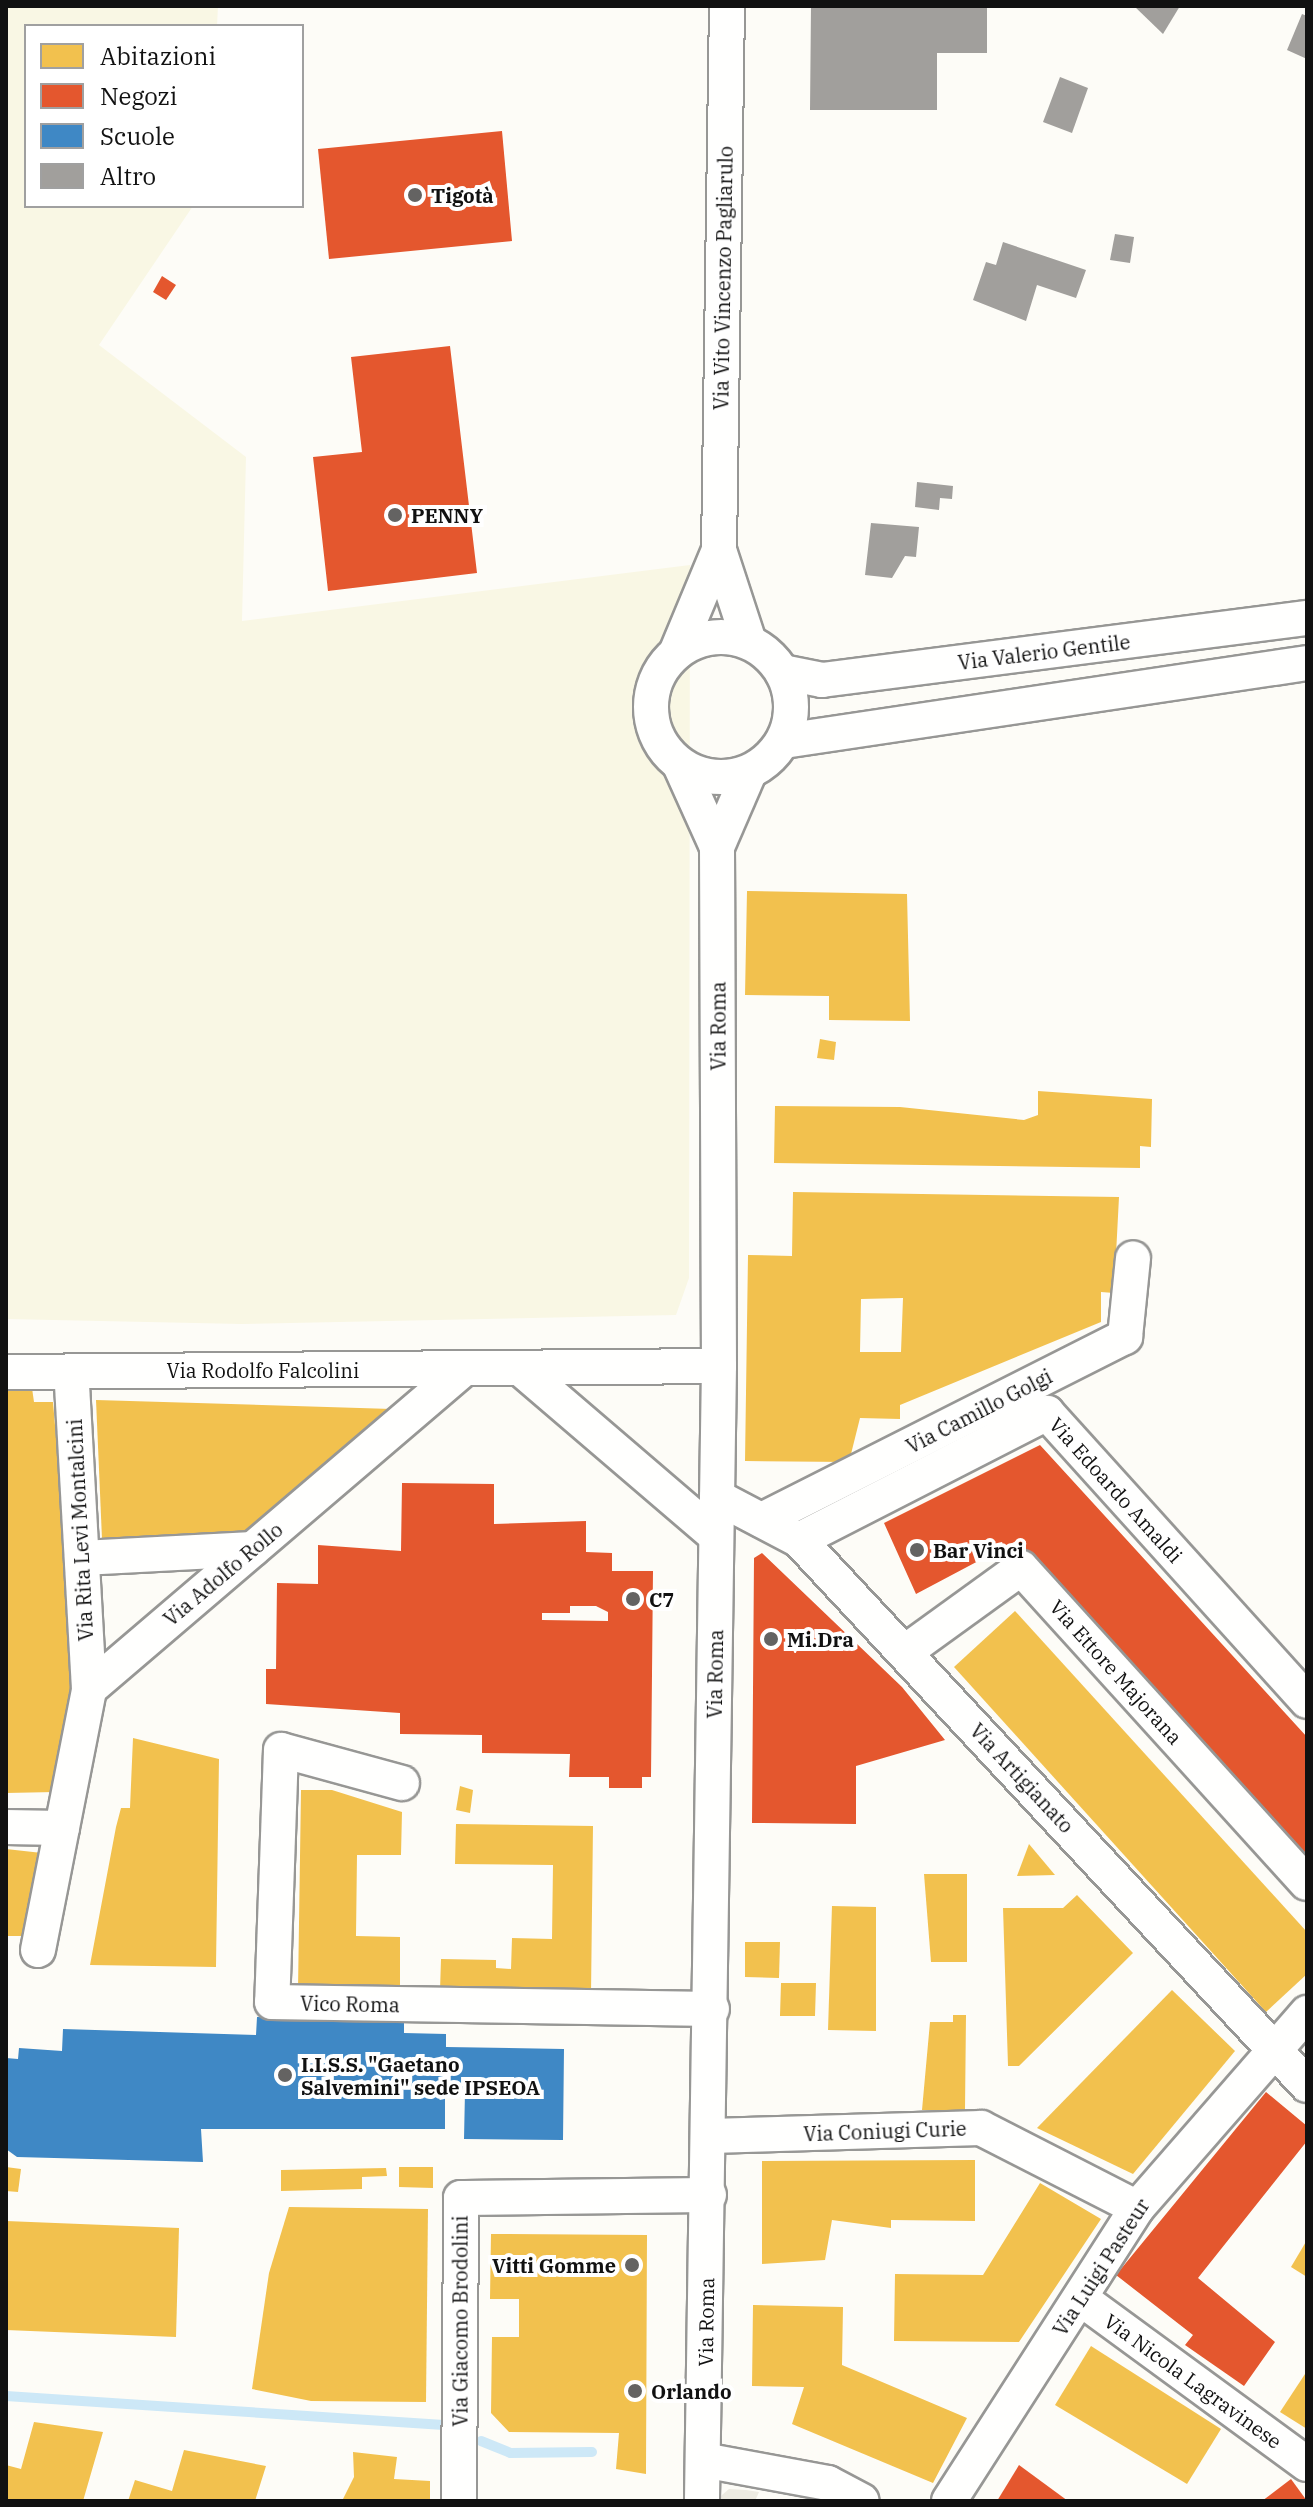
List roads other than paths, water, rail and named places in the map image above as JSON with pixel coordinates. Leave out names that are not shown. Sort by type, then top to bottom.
[{"type":"street","name":"Via Vito Vincenzo Pagliarulo","points":[[727,6],[719,550],[749,642]]},
{"type":"street","name":"Via Vito Vincenzo Pagliarulo","points":[[676,653],[719,550]]},
{"type":"street","name":"Via Valerio Gentile","points":[[782,672],[822,680],[1307,618]]},
{"type":"street","points":[[784,741],[791,706],[782,672],[749,642],[705,638],[676,653],[655,681],[650,703],[658,737],[680,765],[725,778],[749,773],[784,741],[1307,663]]},
{"type":"street","name":"Via Roma","points":[[680,765],[717,847]]},
{"type":"street","name":"Via Roma","points":[[702,2501],[711,2136],[719,1366],[717,847],[749,773]]},
{"type":"street","name":"Via Camillo Golgi","points":[[762,1520],[1125,1337],[1133,1258]]},
{"type":"street","name":"Via Rodolfo Falcolini","points":[[6,1372],[719,1366]]},
{"type":"street","name":"Via Adolfo Rollo","points":[[89,1689],[465,1368]]},
{"type":"street","points":[[520,1368],[716,1536]]},
{"type":"street","name":"Via Rita Levi Montalcini","points":[[71,1372],[89,1689]]},
{"type":"street","name":"Via Edoardo Amaldi","points":[[799,1540],[1047,1413],[1307,1701]]},
{"type":"street","name":"Via Artigianato","points":[[717,1497],[799,1540],[1307,2085]]},
{"type":"street","points":[[82,1558],[253,1549]]},
{"type":"street","name":"Via Ettore Majorana","points":[[905,1652],[1021,1568],[1307,1883]]},
{"type":"street","points":[[38,1950],[89,1689]]},
{"type":"street","name":"Vico Roma","points":[[402,1783],[281,1750],[272,2002],[712,2009]]},
{"type":"street","points":[[6,1827],[62,1828]]},
{"type":"street","points":[[1273,2047],[1307,2013]]},
{"type":"street","name":"Via Luigi Pasteur","points":[[949,2501],[1137,2208],[1273,2047]]},
{"type":"street","name":"Via Coniugi Curie","points":[[711,2136],[981,2128],[1137,2208]]},
{"type":"street","name":"Via Giacomo Brodolini","points":[[459,2501],[461,2198],[709,2195]]},
{"type":"street","name":"Via Nicola Lagravinese","points":[[1080,2298],[1307,2464]]},
{"type":"street","points":[[703,2460],[828,2483],[862,2501]]},
{"type":"waterway","points":[[6,2396],[440,2425]]},
{"type":"waterway","points":[[481,2441],[510,2453],[592,2452]]},
{"type":"place","name":"Tigotà","points":[[415,195]]},
{"type":"place","name":"PENNY","points":[[395,515]]},
{"type":"place","name":"Bar Vinci","points":[[917,1550]]},
{"type":"place","name":"C7","points":[[633,1599]]},
{"type":"place","name":"Mi.Dra","points":[[771,1639]]},
{"type":"place","name":"I.I.S.S. \"Gaetano Salvemini\" sede IPSEOA","points":[[285,2075]]},
{"type":"place","name":"Vitti Gomme","points":[[632,2265]]},
{"type":"place","name":"Orlando","points":[[635,2391]]}]
